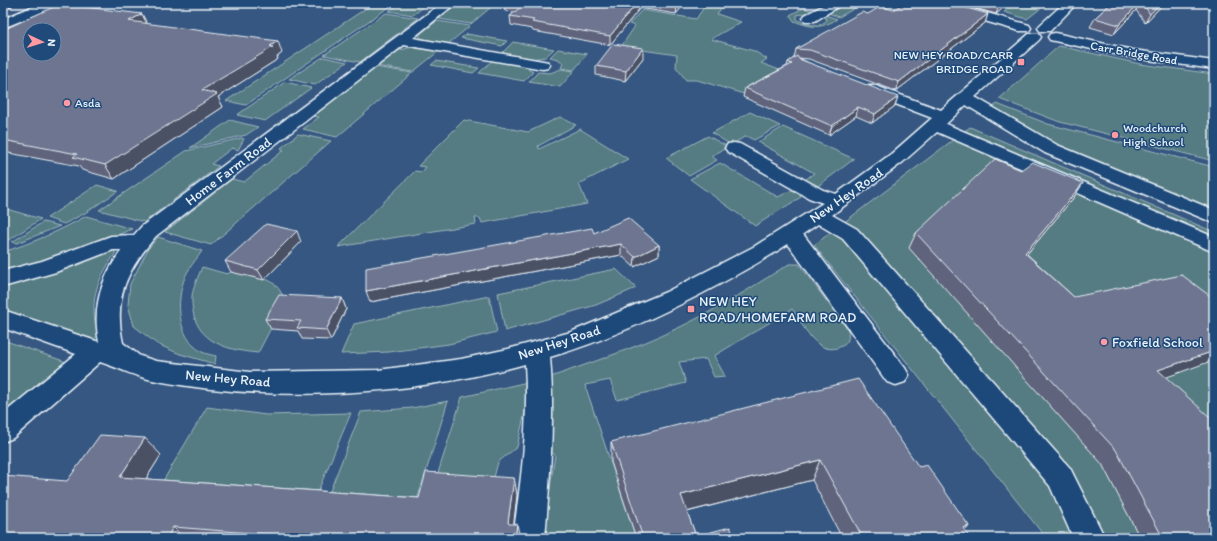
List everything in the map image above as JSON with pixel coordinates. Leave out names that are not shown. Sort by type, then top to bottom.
[{"type":"street","points":[[3,14],[30,3]]},
{"type":"street","points":[[3,24],[52,3]]},
{"type":"street","name":"Home Farm Road","points":[[156,371],[132,361],[112,348],[107,328],[107,302],[115,280],[139,242],[149,231],[450,3]]},
{"type":"street","points":[[810,18],[838,3]]},
{"type":"street","name":"Carr Bridge Road","points":[[938,3],[1040,32],[1133,54],[1214,65]]},
{"type":"street","name":"New Hey Road","points":[[3,320],[156,371],[250,383],[378,380],[461,369],[508,360],[537,350],[577,340],[674,298],[763,251],[828,208],[897,158],[1071,3]]},
{"type":"street","points":[[401,40],[543,65]]},
{"type":"street","points":[[854,82],[1214,245]]},
{"type":"street","points":[[965,98],[1051,149],[1214,217]]},
{"type":"street","points":[[734,148],[816,194],[1060,477],[1089,538]]},
{"type":"street","points":[[791,232],[896,375]]},
{"type":"street","points":[[3,279],[48,267],[111,243],[139,242]]},
{"type":"street","points":[[529,538],[535,483],[540,391],[537,350]]},
{"type":"street","points":[[3,430],[96,351]]},
{"type":"green space","points":[[374,3],[395,3],[246,105],[226,101]]},
{"type":"green space","points":[[401,3],[429,3],[413,15],[389,11]]},
{"type":"green space","points":[[460,3],[496,3],[471,24],[439,19]]},
{"type":"green space","points":[[707,3],[725,3],[717,14],[741,22],[711,39],[754,51],[767,59],[761,63],[782,71],[747,95],[697,80],[686,80],[676,67],[677,55],[621,47],[635,26],[629,24],[642,10],[696,19]]},
{"type":"green space","points":[[846,3],[864,3],[839,17],[828,13]]},
{"type":"green space","points":[[1015,3],[1037,3],[1045,5],[1027,19],[1004,12]]},
{"type":"green space","points":[[803,8],[815,11],[797,15],[797,19],[804,23],[812,25],[820,24],[827,20],[823,15],[837,19],[821,26],[811,26],[794,21],[790,15]]},
{"type":"green space","points":[[386,13],[418,18],[360,62],[324,55]]},
{"type":"green space","points":[[437,21],[470,26],[448,44],[423,39],[419,36]]},
{"type":"green space","points":[[467,34],[507,41],[502,46],[461,38]]},
{"type":"green space","points":[[513,42],[554,49],[545,57],[532,59],[500,55]]},
{"type":"green space","points":[[1059,46],[1140,64],[1214,74],[1214,161],[1060,122],[999,99]]},
{"type":"green space","points":[[411,47],[439,51],[413,72],[376,66],[394,52]]},
{"type":"green space","points":[[558,49],[587,54],[574,70],[561,68],[563,63],[558,59],[550,57]]},
{"type":"green space","points":[[323,57],[347,62],[315,85],[289,79]]},
{"type":"green space","points":[[495,58],[525,63],[529,70],[533,72],[524,81],[479,73]]},
{"type":"green space","points":[[436,61],[479,68],[473,73],[431,65]]},
{"type":"green space","points":[[375,67],[412,73],[337,137],[303,129],[319,117],[313,116]]},
{"type":"green space","points":[[561,69],[574,71],[560,87],[529,82],[538,72],[550,73]]},
{"type":"green space","points":[[285,82],[311,88],[265,121],[237,115]]},
{"type":"green space","points":[[997,104],[1048,124],[1214,167],[1214,211],[1063,148],[992,108]]},
{"type":"green space","points":[[750,112],[780,126],[754,140],[746,136],[731,145],[712,133]]},
{"type":"green space","points":[[560,117],[576,125],[538,146],[539,149],[580,129],[628,159],[579,184],[587,204],[482,223],[480,218],[475,218],[476,224],[338,247],[415,171],[422,172],[426,167],[418,166],[464,120],[528,132]]},
{"type":"green space","points":[[230,120],[258,127],[246,135],[190,148]]},
{"type":"green space","points":[[783,127],[854,159],[818,186],[805,180],[814,173],[758,142]]},
{"type":"green space","points":[[970,127],[1214,232],[1214,538],[1046,538],[814,245]]},
{"type":"green space","points":[[298,134],[331,141],[211,245],[165,232],[232,179],[244,182],[284,150],[281,148]]},
{"type":"green space","points":[[708,136],[728,147],[711,156],[717,160],[689,176],[666,158]]},
{"type":"green space","points":[[242,138],[244,139],[238,150],[232,148],[211,164],[219,166],[144,222],[99,210],[186,151]]},
{"type":"green space","points":[[720,163],[778,197],[792,190],[798,193],[801,197],[755,226],[690,179]]},
{"type":"green space","points":[[97,185],[118,191],[85,213],[64,224],[47,218]]},
{"type":"green space","points":[[3,208],[41,219],[9,240],[3,238]]},
{"type":"green space","points":[[86,216],[132,229],[74,253],[3,273],[3,252],[46,236]]},
{"type":"green space","points":[[43,222],[60,226],[17,243],[12,242]]},
{"type":"green space","points":[[158,237],[202,251],[190,268],[184,280],[181,291],[180,314],[182,326],[193,345],[202,352],[216,356],[215,364],[180,354],[157,344],[134,326],[128,305],[130,284],[148,249]]},
{"type":"green space","points":[[106,250],[115,250],[115,254],[98,284],[94,303],[94,313],[98,336],[91,341],[3,310],[3,284]]},
{"type":"green space","points":[[789,264],[799,264],[848,330],[846,343],[833,349],[825,348],[818,344],[806,331],[792,309],[714,356],[725,376],[714,377],[706,359],[679,362],[686,383],[617,400],[610,380],[585,385],[636,538],[542,538],[555,455],[537,443],[551,377],[627,350],[682,326],[723,304]]},
{"type":"green space","points":[[202,267],[227,274],[231,272],[264,278],[270,281],[281,292],[285,301],[258,353],[232,349],[221,345],[211,340],[196,323],[193,311],[192,296]]},
{"type":"green space","points":[[616,269],[636,288],[596,305],[505,331],[498,293]]},
{"type":"green space","points":[[489,296],[497,332],[449,344],[389,352],[341,354],[354,324]]},
{"type":"green space","points":[[3,340],[72,364],[3,424]]},
{"type":"green space","points":[[532,381],[517,447],[498,462],[490,493],[433,489],[462,397]]},
{"type":"green space","points":[[448,401],[413,513],[324,506],[361,412],[412,408]]},
{"type":"green space","points":[[207,407],[266,415],[351,413],[312,505],[163,481]]},
{"type":"building","points":[[511,3],[637,3],[610,36],[532,22],[534,20],[510,16],[523,5]]},
{"type":"building","points":[[659,3],[679,3],[677,6]]},
{"type":"building","points":[[904,3],[949,3],[988,14],[899,82],[810,50],[796,49],[862,12],[868,14],[881,6],[893,10]]},
{"type":"building","points":[[990,3],[1002,3],[999,6]]},
{"type":"building","points":[[1111,3],[1139,3],[1119,25],[1095,18]]},
{"type":"building","points":[[1142,3],[1161,3],[1150,14]]},
{"type":"building","name":"Asda","points":[[60,4],[142,14],[129,21],[278,41],[270,46],[273,47],[202,90],[217,94],[105,165],[73,157],[77,154],[3,140],[3,30]]},
{"type":"building","points":[[613,44],[643,48],[626,71],[596,66]]},
{"type":"building","points":[[797,56],[799,59],[898,97],[875,114],[858,107],[832,126],[745,88],[792,64],[788,62]]},
{"type":"building","name":"Foxfield School","points":[[995,159],[1021,170],[1032,162],[1083,183],[1025,253],[1074,297],[1182,275],[1214,299],[1214,351],[1158,370],[1212,419],[1214,419],[1214,538],[1163,538],[1116,450],[916,233]]},
{"type":"building","points":[[628,218],[659,245],[635,257],[621,244],[366,291],[366,268],[592,228],[594,233]]},
{"type":"building","points":[[266,224],[297,231],[258,270],[225,261]]},
{"type":"building","points":[[279,295],[342,298],[326,330],[297,328],[301,321],[265,319]]},
{"type":"building","points":[[858,379],[919,467],[927,465],[969,526],[963,528],[970,538],[863,538],[820,460],[681,495],[696,536],[730,527],[735,538],[643,538],[611,442]]},
{"type":"building","points":[[100,435],[145,438],[120,477],[419,498],[426,472],[514,478],[508,522],[509,524],[517,524],[515,538],[275,538],[276,535],[173,527],[167,538],[3,538],[3,476],[67,481]]},
{"type":"place","name":"NEW HEY ROAD/CARR BRIDGE ROAD","points":[[1021,62]]},
{"type":"place","name":"Asda","points":[[67,103]]},
{"type":"place","name":"Woodchurch High School","points":[[1115,135]]},
{"type":"place","name":"NEW HEY ROAD/HOMEFARM ROAD","points":[[691,309]]},
{"type":"place","name":"Foxfield School","points":[[1104,342]]}]
